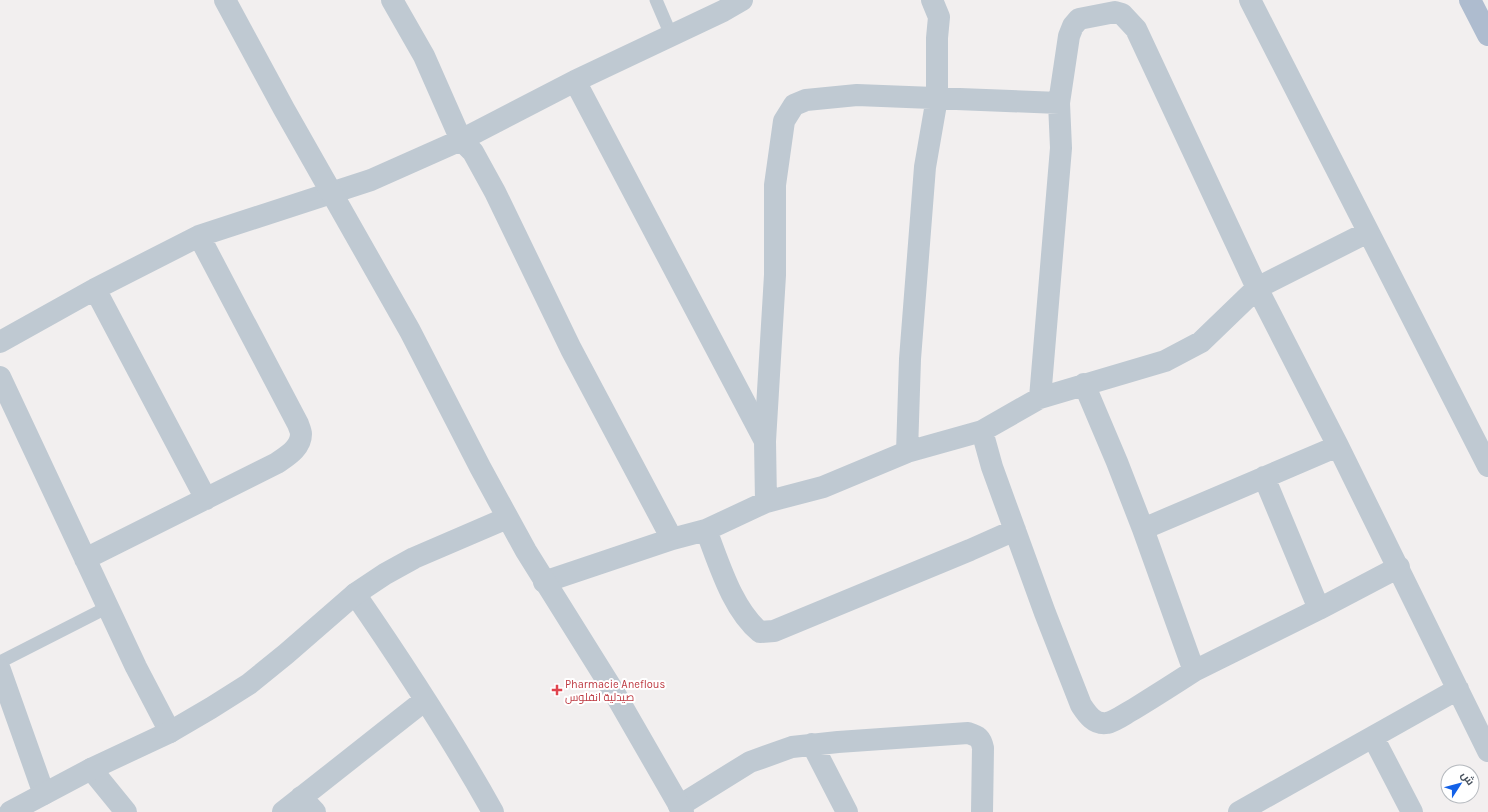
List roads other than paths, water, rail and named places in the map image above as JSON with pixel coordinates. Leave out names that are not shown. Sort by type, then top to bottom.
[{"type":"main road","points":[[1470,0],[1488,35]]},
{"type":"street","points":[[225,0],[280,103],[410,331],[507,518],[544,582],[612,687],[681,809],[750,762],[792,747],[934,734],[968,733],[981,740],[982,812]]},
{"type":"street","points":[[0,342],[95,289],[199,236],[371,180],[461,140],[575,82],[723,11],[742,0]]},
{"type":"street","points":[[907,452],[910,359],[925,167],[938,98],[937,38],[939,17],[932,0]]},
{"type":"street","points":[[1250,0],[1488,466]]},
{"type":"street","points":[[398,2],[424,56],[461,140],[473,152],[495,192],[571,349],[672,539]]},
{"type":"street","points":[[1040,398],[1061,148],[1059,103],[1066,46],[1073,26],[1080,19],[1115,12],[1122,14],[1136,29],[1257,288],[1399,567],[1488,751]]},
{"type":"street","points":[[575,82],[765,441]]},
{"type":"street","points":[[766,502],[765,441],[775,275],[775,185],[784,121],[794,105],[806,100],[857,95],[1059,103]]},
{"type":"street","points":[[544,582],[672,539],[706,530],[766,502],[823,486],[907,452],[982,431],[1040,398],[1165,361],[1201,342],[1257,288],[1368,232]]},
{"type":"street","points":[[85,559],[257,473],[290,454],[299,443],[301,434],[298,424],[199,236]]},
{"type":"street","points":[[95,289],[206,499]]},
{"type":"street","points":[[0,377],[5,399],[85,559],[136,668],[170,732]]},
{"type":"street","points":[[1084,384],[1118,462],[1194,670]]},
{"type":"street","points":[[982,431],[992,467],[1044,613],[1081,705],[1090,718],[1098,721],[1106,723],[1124,714],[1164,691],[1194,670],[1319,609],[1399,567]]},
{"type":"street","points":[[1143,529],[1338,446]]},
{"type":"street","points":[[1264,477],[1319,609]]},
{"type":"street","points":[[10,812],[91,769],[170,732],[211,708],[249,684],[355,594],[414,558],[507,518]]},
{"type":"street","points":[[706,530],[727,583],[743,615],[760,632],[774,631],[1015,530]]},
{"type":"street","points":[[355,594],[394,650],[493,812]]},
{"type":"street","points":[[0,670],[44,794]]},
{"type":"street","points":[[1239,812],[1458,689]]},
{"type":"street","points":[[283,812],[308,804],[425,700]]},
{"type":"street","points":[[1373,737],[1412,812]]},
{"type":"street","points":[[812,744],[847,812]]},
{"type":"street","points":[[91,769],[126,812]]},
{"type":"lane","points":[[656,0],[671,35]]},
{"type":"lane","points":[[0,662],[108,607]]},
{"type":"place","name":"Pharmacie Aneflous صيدلية انفلوس","points":[[557,690]]}]
